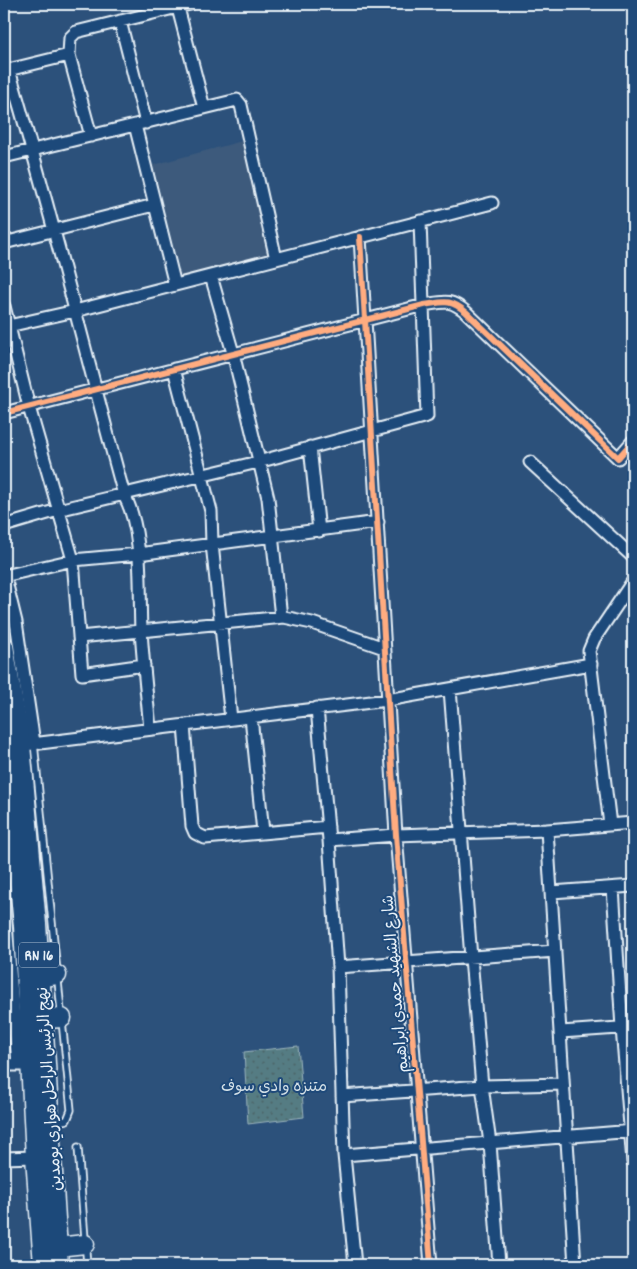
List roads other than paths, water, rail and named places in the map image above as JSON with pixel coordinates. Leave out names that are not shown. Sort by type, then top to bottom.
[{"type":"main road","name":"نهج الرئيس الراحل هواري بومدين","points":[[4,646],[12,738],[21,915],[15,998],[37,1020],[51,1123],[59,1265]]},
{"type":"main road","name":"نهج الرئيس الراحل هواري بومدين","points":[[12,738],[9,821],[21,915],[49,976],[25,1065],[35,1157],[43,1265]]},
{"type":"main road","points":[[37,1020],[62,1018]]},
{"type":"main road","points":[[57,1247],[85,1244]]},
{"type":"street","points":[[91,136],[69,55],[70,38],[76,32],[120,22],[178,5],[190,4]]},
{"type":"street","points":[[178,5],[204,108]]},
{"type":"street","points":[[120,22],[154,205],[175,285]]},
{"type":"street","points":[[69,55],[7,70],[33,150],[95,391],[124,495],[130,505],[138,554],[141,631],[150,728]]},
{"type":"street","points":[[4,157],[237,100],[241,105],[276,259]]},
{"type":"street","points":[[6,326],[75,311],[492,203]]},
{"type":"street","points":[[4,243],[154,205]]},
{"type":"street","points":[[4,526],[58,510],[258,462],[427,416],[420,221]]},
{"type":"street","name":"شارع الشهيد حمدي ابراهيم","points":[[360,237],[396,835],[431,1265]]},
{"type":"street","points":[[211,276],[233,354],[268,498],[281,617]]},
{"type":"street","points":[[4,413],[424,305],[447,301],[454,302],[618,458],[633,441]]},
{"type":"street","points":[[4,306],[6,326],[73,560],[82,674],[144,665]]},
{"type":"street","points":[[174,369],[203,474],[211,511],[212,544],[231,720]]},
{"type":"street","points":[[310,447],[319,531]]},
{"type":"street","points":[[530,462],[633,557]]},
{"type":"street","points":[[378,522],[138,554],[73,560],[4,575],[16,622],[26,678],[12,738],[184,726],[231,720],[387,700],[591,664]]},
{"type":"street","points":[[610,825],[590,651],[594,639],[633,581]]},
{"type":"street","points":[[79,637],[281,617],[312,623],[384,648]]},
{"type":"street","points":[[450,689],[482,1086],[490,1143],[500,1265]]},
{"type":"street","points":[[316,708],[328,827],[338,967],[344,1155],[355,1265]]},
{"type":"street","points":[[251,717],[263,832]]},
{"type":"street","points":[[184,726],[192,826],[195,833],[205,838],[328,827]]},
{"type":"street","points":[[329,840],[396,835],[547,830],[633,823]]},
{"type":"street","points":[[547,830],[575,1265]]},
{"type":"street","points":[[552,892],[633,886]]},
{"type":"street","points":[[614,888],[627,1027],[633,1162]]},
{"type":"street","points":[[4,1065],[25,1065],[15,998],[21,915]]},
{"type":"street","points":[[338,967],[555,952]]},
{"type":"street","points":[[561,1032],[627,1027]]},
{"type":"street","points":[[342,1096],[482,1086],[563,1084]]},
{"type":"street","points":[[344,1155],[632,1131]]},
{"type":"street","points":[[4,1158],[35,1157]]},
{"type":"lane","points":[[49,976],[62,1018],[71,1114],[67,1120],[51,1123]]},
{"type":"lane","points":[[78,1147],[87,1265]]},
{"type":"park label","name":"متنزه وادي سوف","points":[[274,1085]]}]
